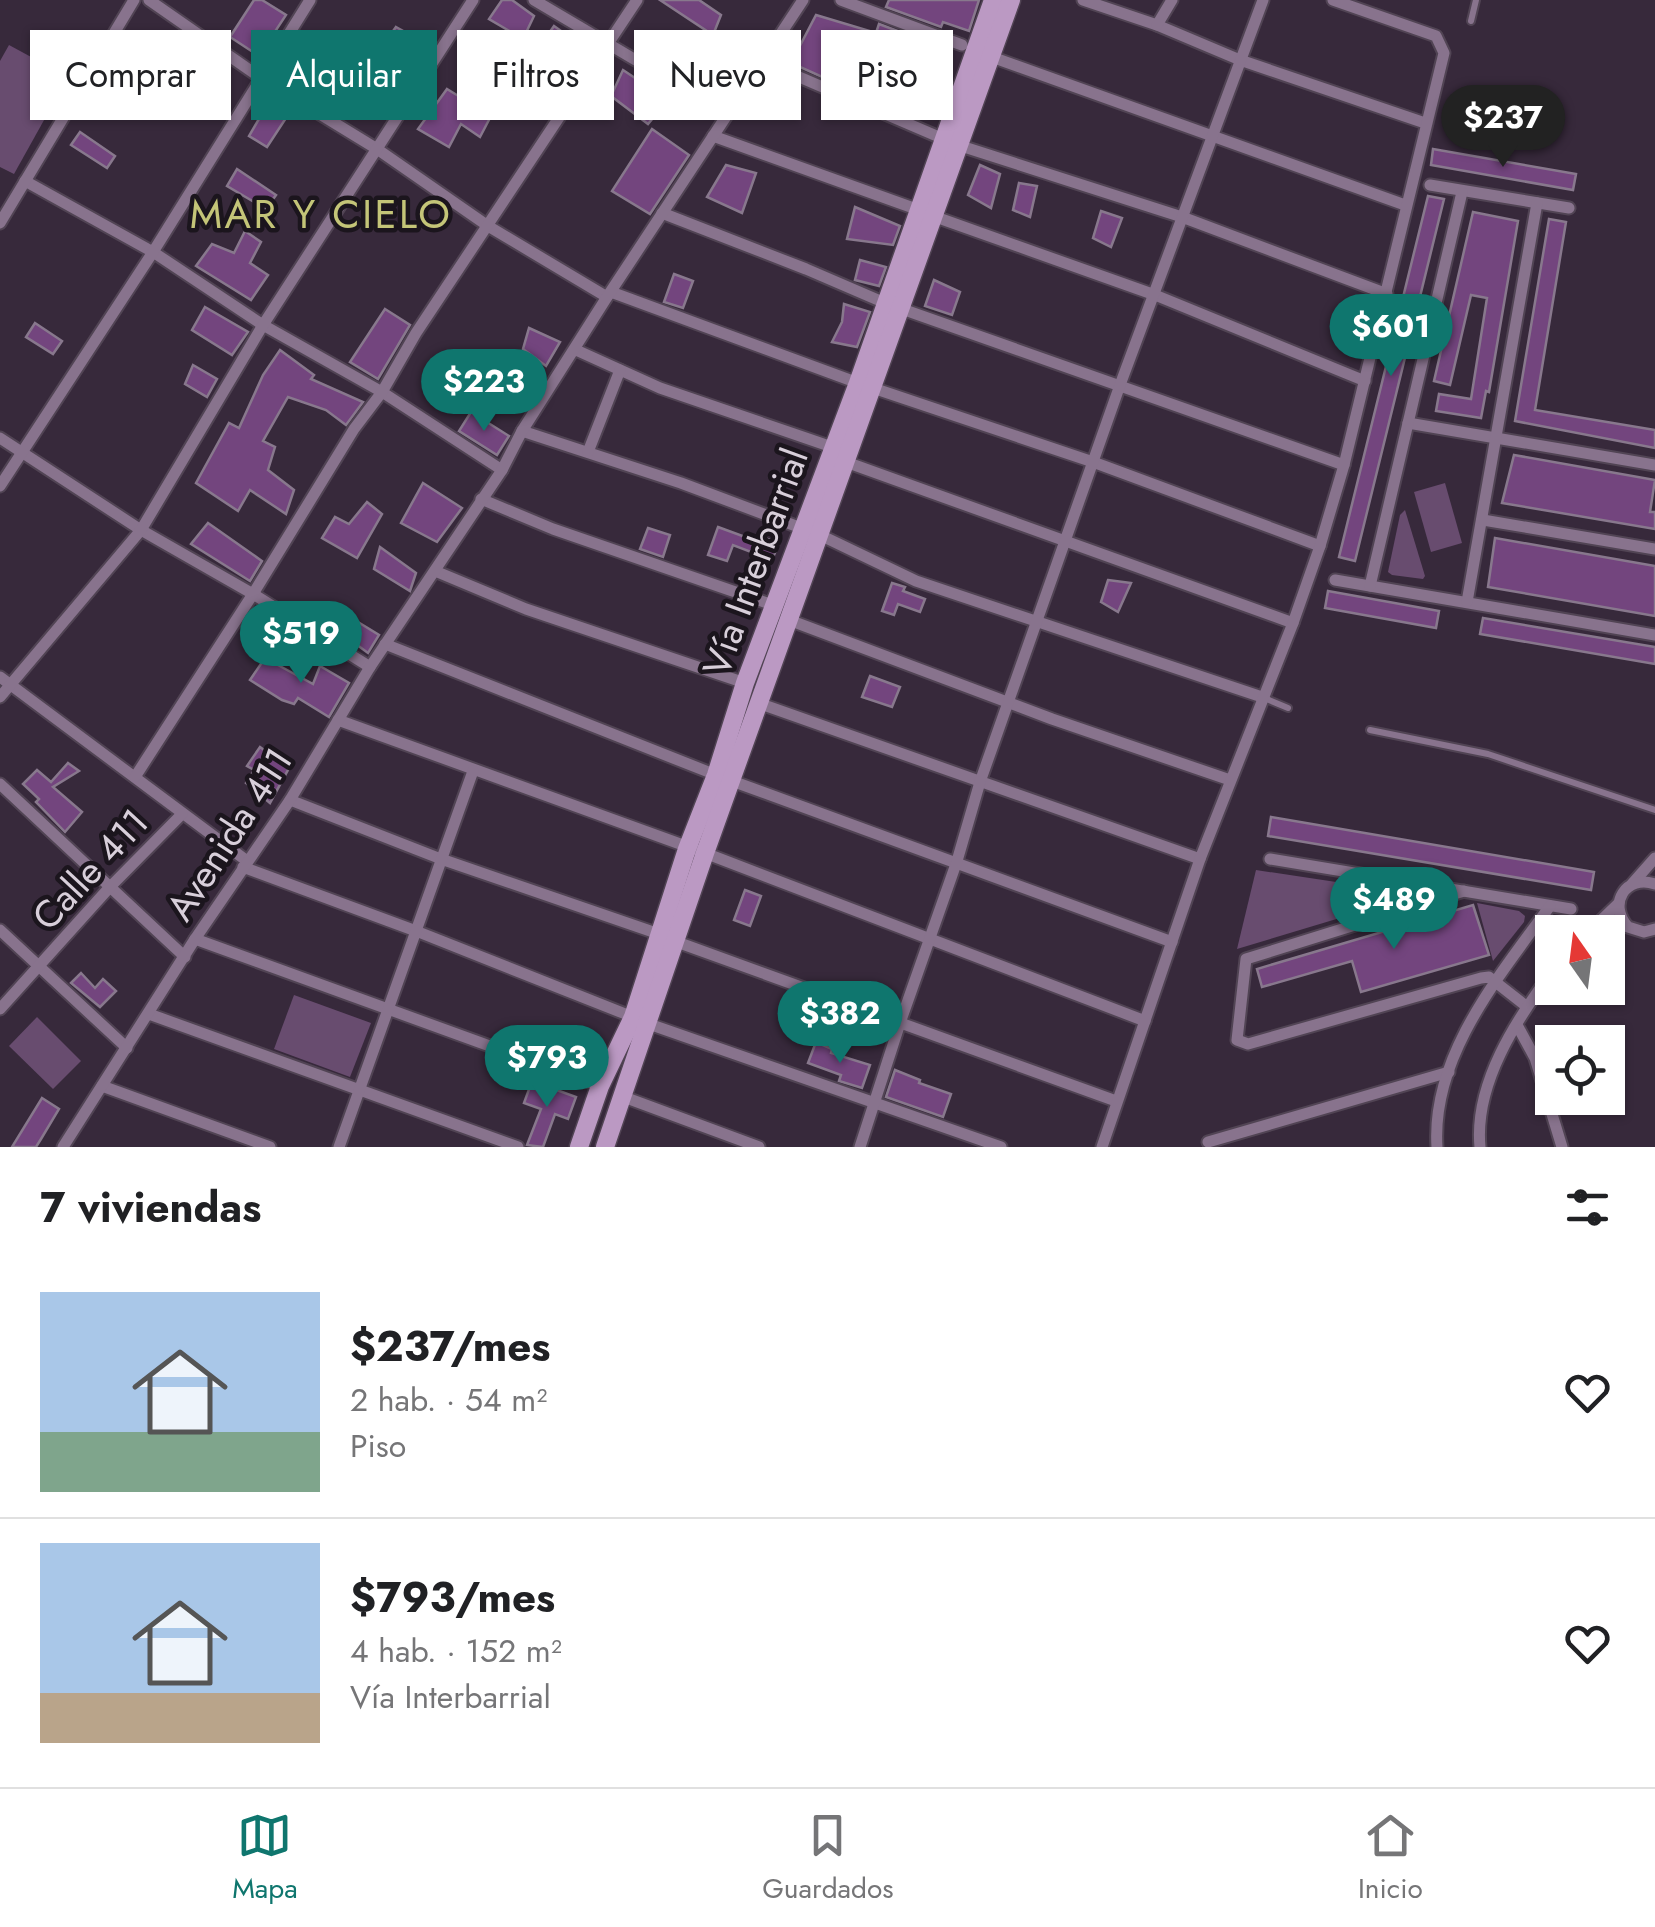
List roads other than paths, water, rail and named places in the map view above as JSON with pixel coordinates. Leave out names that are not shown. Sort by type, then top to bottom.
[{"type":"main road","name":"Vía Interbarrial","points":[[953,142],[994,0]]},
{"type":"main road","name":"Vía Interbarrial","points":[[605,1147],[624,1096],[658,934],[760,704],[846,462],[865,385],[926,213],[1011,0]]},
{"type":"main road","name":"Vía Interbarrial","points":[[724,778],[744,683],[832,447],[865,385]]},
{"type":"main road","name":"Vía Interbarrial","points":[[579,1147],[600,1086],[641,1020],[677,942],[696,851]]},
{"type":"street","points":[[0,224],[134,0]]},
{"type":"street","points":[[149,0],[251,71]]},
{"type":"street","points":[[291,30],[310,0]]},
{"type":"street","points":[[0,697],[6,681],[141,530],[263,325],[473,0]]},
{"type":"street","points":[[534,0],[583,30]]},
{"type":"street","points":[[614,36],[637,0]]},
{"type":"street","name":"Avenida 411","points":[[783,30],[803,0]]},
{"type":"street","points":[[841,0],[962,45]]},
{"type":"street","points":[[1083,0],[1156,24],[1240,60],[1425,122]]},
{"type":"street","points":[[1156,24],[1172,0]]},
{"type":"street","points":[[860,1147],[1008,702],[1262,0]]},
{"type":"street","points":[[1102,1147],[1200,859],[1320,546],[1344,465],[1444,53],[1436,36],[1334,0]]},
{"type":"street","points":[[989,56],[1405,205]]},
{"type":"street","points":[[801,78],[953,142],[1182,217],[1387,294]]},
{"type":"street","points":[[0,486],[251,94]]},
{"type":"street","points":[[331,120],[488,226],[609,294],[1093,462],[1320,546]]},
{"type":"street","points":[[135,777],[354,429],[558,120]]},
{"type":"street","name":"Avenida 411","points":[[64,1147],[723,120]]},
{"type":"street","points":[[713,136],[1155,295],[1365,381]]},
{"type":"street","points":[[25,180],[152,252],[263,325],[382,392],[502,470]]},
{"type":"street","points":[[1430,186],[1570,208]]},
{"type":"street","points":[[1370,586],[1462,192]]},
{"type":"street","points":[[1468,602],[1536,203]]},
{"type":"street","points":[[662,214],[894,306],[1344,465]]},
{"type":"street","points":[[576,350],[660,388],[832,447]]},
{"type":"street","points":[[588,452],[620,370]]},
{"type":"street","points":[[1408,423],[1655,465]]},
{"type":"street","points":[[522,431],[820,535],[916,581],[1262,697]]},
{"type":"street","points":[[0,438],[141,530],[370,667]]},
{"type":"street","points":[[846,462],[1293,623]]},
{"type":"street","points":[[480,499],[553,529],[774,605]]},
{"type":"street","points":[[1483,520],[1655,549]]},
{"type":"street","points":[[435,571],[526,609],[744,683]]},
{"type":"street","points":[[1335,580],[1655,635]]},
{"type":"street","points":[[790,620],[1230,780]]},
{"type":"street","points":[[385,644],[724,778],[1172,942]]},
{"type":"street","points":[[6,681],[245,864],[641,1020],[1001,1147]]},
{"type":"street","points":[[760,704],[1200,859]]},
{"type":"street","points":[[338,720],[1145,1021]]},
{"type":"street","points":[[339,1147],[473,771]]},
{"type":"street","points":[[0,784],[184,957]]},
{"type":"street","points":[[290,800],[441,859],[658,934]]},
{"type":"street","name":"Calle 411","points":[[0,1009],[182,814]]},
{"type":"street","points":[[1655,858],[1620,895],[1618,904],[1618,912],[1628,927],[1644,932],[1655,929]]},
{"type":"street","points":[[1270,859],[1570,909]]},
{"type":"street","points":[[1632,884],[1655,884]]},
{"type":"street","points":[[1464,891],[1246,959],[1238,1042],[1248,1044],[1481,978],[1495,982],[1526,1006]]},
{"type":"street","points":[[1607,915],[1618,904]]},
{"type":"street","points":[[1437,1147],[1437,1120],[1449,1072],[1495,982],[1550,906]]},
{"type":"street","points":[[0,930],[128,1048]]},
{"type":"street","points":[[195,939],[600,1086]]},
{"type":"street","points":[[677,942],[1116,1101]]},
{"type":"street","points":[[1480,1147],[1479,1126],[1486,1093],[1535,994]]},
{"type":"street","points":[[149,1014],[518,1147]]},
{"type":"street","points":[[1517,1025],[1535,1058],[1562,1147]]},
{"type":"street","points":[[1208,1142],[1449,1072]]},
{"type":"street","points":[[102,1086],[270,1147]]},
{"type":"street","points":[[624,1096],[759,1147]]},
{"type":"lane","points":[[1470,20],[1476,0]]},
{"type":"lane","points":[[1262,697],[1288,708]]},
{"type":"lane","points":[[1370,730],[1488,754],[1655,810]]},
{"type":"district","name":"MAR Y CIELO","points":[[321,214]]}]
